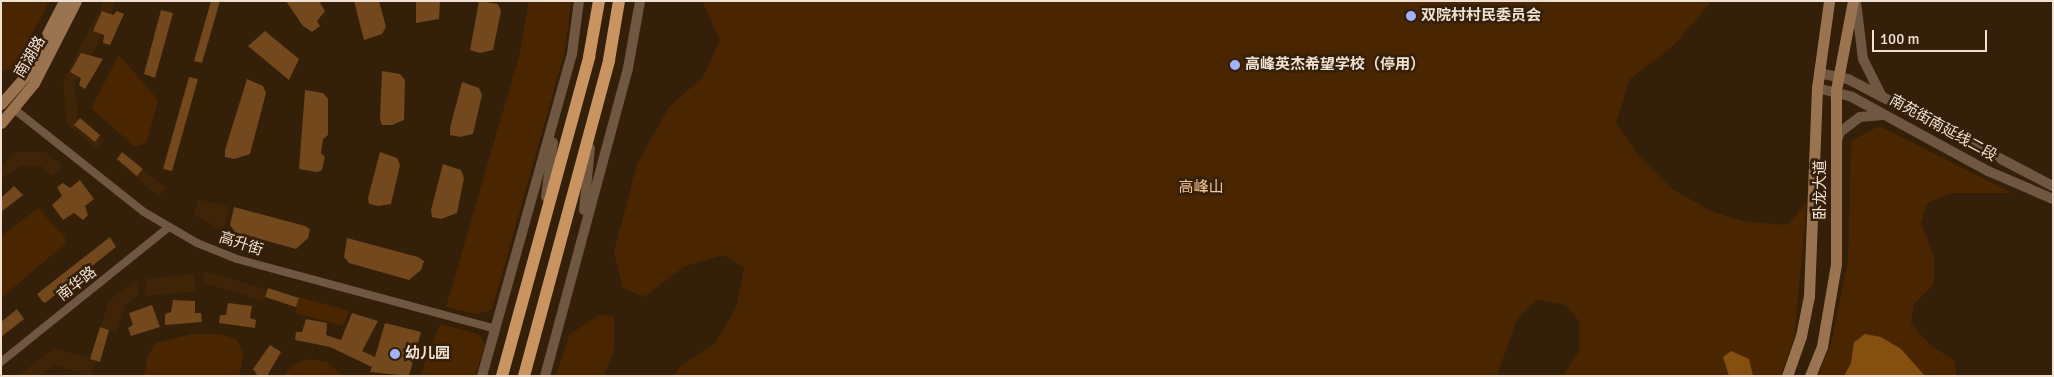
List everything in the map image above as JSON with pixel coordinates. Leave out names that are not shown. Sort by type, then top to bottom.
[{"type":"highway","points":[[502,376],[589,57],[599,1]]},
{"type":"highway","points":[[524,376],[609,60],[619,1]]},
{"type":"main road","name":"南湖路","points":[[2,102],[34,60],[64,1]]},
{"type":"main road","name":"南湖路","points":[[1,123],[14,109],[52,52],[76,1]]},
{"type":"main road","name":"卧龙大道","points":[[1810,376],[1822,346],[1836,264],[1837,76],[1847,19],[1855,1]]},
{"type":"main road","name":"卧龙大道","points":[[1787,376],[1801,336],[1809,296],[1818,73],[1828,6]]},
{"type":"main road","points":[[1828,6],[1830,26],[1837,28],[1847,19]]},
{"type":"main road","points":[[1814,139],[1822,124],[1832,128],[1836,141]]},
{"type":"street","points":[[482,376],[572,54],[580,1]]},
{"type":"street","points":[[545,376],[628,68],[640,1]]},
{"type":"street","points":[[1855,1],[1863,59],[1883,97]]},
{"type":"street","name":"南苑街南延线二段","points":[[1818,73],[1837,76],[1883,97],[2053,186]]},
{"type":"street","name":"南苑街南延线二段","points":[[1818,88],[1836,90],[1890,116],[1988,171],[2053,199]]},
{"type":"street","name":"高升街","points":[[14,109],[125,198],[169,227],[237,259],[496,329]]},
{"type":"street","points":[[543,224],[556,111]]},
{"type":"street","points":[[1836,141],[1840,132],[1860,116],[1890,116]]},
{"type":"street","points":[[581,239],[593,117]]},
{"type":"street","name":"南华路","points":[[1,362],[169,227]]},
{"type":"shaded area","points":[[104,1],[116,1],[111,14],[102,11],[93,30],[103,35],[90,58],[70,72],[79,77],[74,84],[78,119],[74,125],[94,142],[100,137],[104,140],[98,149],[67,124],[63,81]]},
{"type":"shaded area","points":[[17,152],[45,152],[62,165],[53,176],[41,166],[21,166],[1,178],[1,167]]},
{"type":"shaded area","points":[[118,156],[117,160],[137,176],[144,170],[166,188],[159,197],[115,160]]},
{"type":"shaded area","points":[[198,199],[229,207],[223,231],[194,215]]},
{"type":"shaded area","points":[[209,272],[267,290],[264,301],[204,283],[203,273]]},
{"type":"shaded area","points":[[193,274],[197,291],[146,296],[146,279]]},
{"type":"shaded area","points":[[137,279],[139,294],[125,305],[117,332],[101,327],[109,300]]},
{"type":"shaded area","points":[[1865,334],[1881,337],[1901,349],[1925,376],[1844,376],[1851,363],[1854,342]]},
{"type":"shaded area","points":[[53,348],[96,360],[91,376],[54,365],[41,376],[18,376]]},
{"type":"shaded area","points":[[1731,351],[1749,359],[1753,376],[1729,376],[1723,357]]},
{"type":"green space","points":[[1,1],[50,1],[12,69],[1,71]]},
{"type":"green space","points":[[529,1],[571,1],[565,50],[492,310],[477,314],[446,307],[519,56]]},
{"type":"green space","name":"高峰山","points":[[702,1],[1712,1],[1674,45],[1629,80],[1616,123],[1639,156],[1672,189],[1711,211],[1742,221],[1787,225],[1807,202],[1794,340],[1780,376],[1563,376],[1579,351],[1579,321],[1566,305],[1537,300],[1517,319],[1497,376],[674,376],[680,366],[715,343],[736,307],[744,268],[724,255],[685,266],[644,297],[623,288],[614,252],[637,164],[669,107],[703,77],[720,40]]},
{"type":"green space","points":[[119,55],[158,100],[147,142],[140,146],[134,146],[91,108]]},
{"type":"green space","points":[[1879,126],[2012,193],[1953,193],[1927,203],[1921,224],[1934,256],[1934,284],[1914,304],[1911,323],[1930,345],[1955,361],[1956,376],[1817,376],[1831,344],[1848,261],[1851,141]]},
{"type":"green space","points":[[38,208],[65,237],[65,244],[1,298],[1,236]]},
{"type":"green space","points":[[299,297],[349,311],[343,326],[295,313]]},
{"type":"green space","points":[[600,314],[614,317],[614,350],[604,376],[556,376],[569,335]]},
{"type":"green space","points":[[440,324],[479,334],[485,345],[475,376],[420,376]]},
{"type":"green space","points":[[191,334],[220,334],[236,339],[244,354],[239,376],[144,376],[148,355],[156,343]]},
{"type":"green space","points":[[309,359],[327,362],[343,376],[283,376],[293,365]]},
{"type":"building","points":[[211,1],[220,1],[202,63],[194,61]]},
{"type":"building","points":[[286,1],[319,1],[325,11],[317,21],[320,26],[312,32],[303,26]]},
{"type":"building","points":[[354,1],[379,1],[386,27],[382,34],[364,40]]},
{"type":"building","points":[[479,1],[498,4],[501,11],[493,50],[480,53],[470,50]]},
{"type":"building","points":[[416,2],[440,2],[439,19],[416,23]]},
{"type":"building","points":[[161,10],[173,13],[155,78],[144,74]]},
{"type":"building","points":[[102,11],[113,15],[117,11],[124,14],[110,45],[103,43],[104,35],[93,31]]},
{"type":"building","points":[[265,31],[299,59],[289,80],[248,46]]},
{"type":"building","points":[[81,53],[103,59],[85,89],[79,85],[81,78],[70,72]]},
{"type":"building","points":[[382,71],[400,74],[405,80],[404,120],[392,125],[382,125],[380,119]]},
{"type":"building","points":[[189,77],[198,79],[172,171],[163,169]]},
{"type":"building","points":[[247,79],[263,86],[266,93],[250,154],[234,159],[225,157],[225,150]]},
{"type":"building","points":[[462,82],[479,88],[482,95],[473,134],[460,137],[450,135],[450,128]]},
{"type":"building","points":[[305,90],[323,93],[328,99],[328,135],[323,139],[321,153],[325,157],[322,170],[317,172],[299,169]]},
{"type":"building","points":[[80,118],[100,135],[95,142],[74,125]]},
{"type":"building","points":[[122,152],[143,169],[137,176],[117,159]]},
{"type":"building","points":[[380,152],[397,158],[400,165],[391,204],[378,206],[369,204],[368,198]]},
{"type":"building","points":[[443,164],[461,170],[464,178],[457,213],[441,219],[432,217],[431,210]]},
{"type":"building","points":[[80,180],[94,199],[85,206],[88,215],[83,220],[74,213],[63,220],[52,205],[62,196],[57,187],[63,183],[70,188]]},
{"type":"building","points":[[14,186],[23,195],[1,212],[1,198]]},
{"type":"building","points":[[234,207],[305,226],[310,229],[308,238],[296,249],[235,232],[230,225]]},
{"type":"building","points":[[110,237],[116,247],[45,303],[42,301],[37,294]]},
{"type":"building","points":[[347,238],[418,257],[424,261],[421,270],[409,280],[349,263],[344,257]]},
{"type":"building","points":[[268,288],[299,298],[296,307],[265,297]]},
{"type":"building","points":[[173,300],[195,301],[195,313],[201,313],[202,322],[165,325],[165,314],[171,312]]},
{"type":"building","points":[[228,303],[252,306],[250,318],[256,320],[255,328],[219,323],[220,315],[226,315]]},
{"type":"building","points":[[152,305],[160,327],[131,336],[128,328],[133,325],[129,313]]},
{"type":"building","points":[[17,309],[24,319],[1,337],[1,322]]},
{"type":"building","points":[[352,313],[378,321],[362,351],[375,357],[385,323],[421,332],[409,376],[370,372],[372,367],[330,347],[295,340],[296,332],[302,332],[306,319],[327,323],[326,335],[341,340]]},
{"type":"building","points":[[100,327],[109,330],[100,362],[90,359]]},
{"type":"building","points":[[270,345],[281,352],[267,376],[258,376],[253,369]]},
{"type":"place","name":"双院村村民委员会","points":[[1411,16]]},
{"type":"place","name":"高峰英杰希望学校（停用）","points":[[1235,65]]},
{"type":"place","name":"幼儿园","points":[[395,354]]}]
